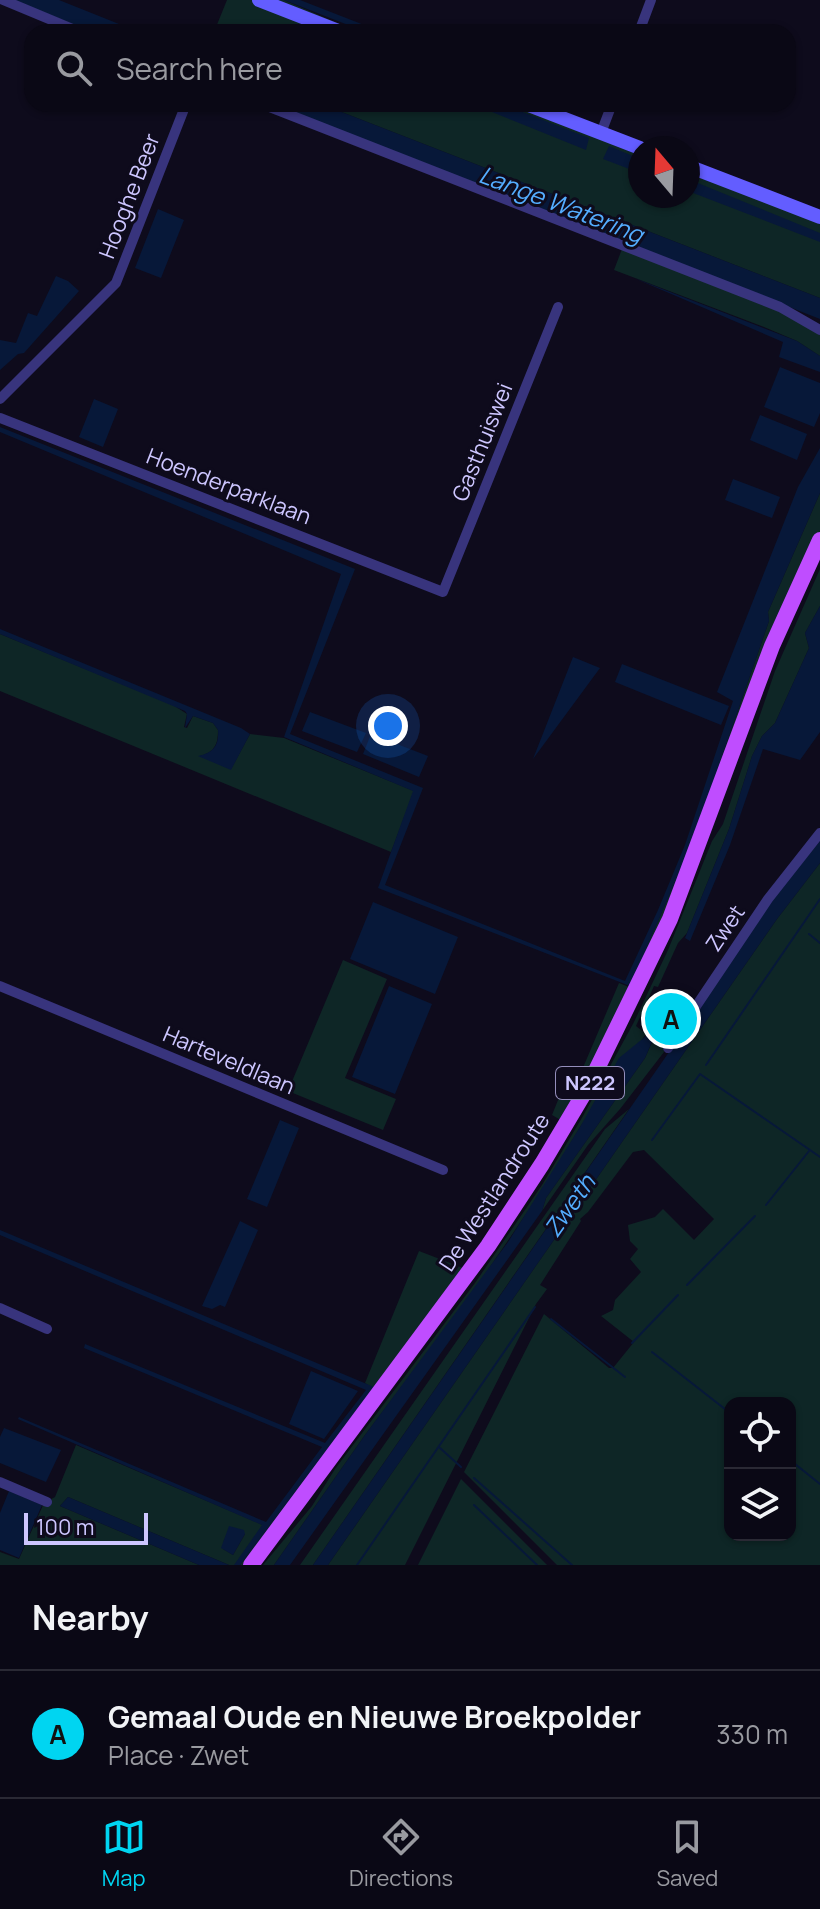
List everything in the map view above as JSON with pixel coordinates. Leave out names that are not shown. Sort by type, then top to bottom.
[{"type":"main road","name":"De Westlandroute","points":[[251,1565],[473,1268],[542,1164],[589,1085],[670,919],[772,646],[820,540]]},
{"type":"main road","name":"De Westlandroute","points":[[260,1565],[495,1250],[548,1169],[595,1088],[644,994],[682,909],[718,819],[773,662],[820,557]]},
{"type":"street","points":[[3,0],[61,24]]},
{"type":"street","points":[[259,0],[320,24]]},
{"type":"street","points":[[642,24],[651,0]]},
{"type":"street","name":"Hooghe Beer","points":[[0,399],[116,283],[183,112]]},
{"type":"street","points":[[282,112],[780,307],[820,330]]},
{"type":"street","points":[[547,112],[628,143]]},
{"type":"street","points":[[601,133],[609,112]]},
{"type":"street","points":[[700,171],[820,217]]},
{"type":"street","name":"Gasthuiswei","points":[[443,592],[558,307]]},
{"type":"street","name":"Hoenderparklaan","points":[[0,418],[443,592]]},
{"type":"street","name":"Zwet","points":[[668,1048],[768,899],[820,833]]},
{"type":"street","name":"Harteveldlaan","points":[[0,986],[443,1170]]},
{"type":"street","points":[[0,1308],[47,1329]]},
{"type":"street","points":[[0,1482],[47,1502]]},
{"type":"green space","points":[[227,0],[284,0],[340,24],[217,24]]},
{"type":"green space","points":[[342,112],[541,112],[628,148],[628,208],[700,208],[700,176],[820,222],[820,298]]},
{"type":"green space","points":[[622,249],[780,311],[820,334],[820,356],[797,341],[764,327],[614,270]]},
{"type":"green space","points":[[820,493],[820,531],[806,555],[674,900],[564,1122],[552,1115],[569,1073],[579,1077],[619,983],[629,987],[692,843],[769,621],[768,612]]},
{"type":"green space","points":[[820,569],[820,606],[805,633],[809,648],[775,723],[762,736],[752,756],[729,829],[687,933],[678,943],[658,987],[654,986],[636,1026],[646,1034],[580,1127],[547,1183],[473,1292],[365,1435],[274,1565],[263,1565],[312,1506],[335,1469],[475,1283],[542,1185],[583,1116],[634,1022],[668,950],[712,841],[723,824],[775,671]]},
{"type":"green space","points":[[0,634],[173,705],[187,714],[184,727],[187,728],[193,716],[213,723],[218,730],[216,743],[212,750],[200,756],[231,769],[250,734],[284,738],[414,791],[391,852],[0,691]]},
{"type":"green space","points":[[820,863],[820,1565],[557,1565],[464,1472],[544,1314],[609,1368],[613,1368],[634,1342],[601,1316],[613,1310],[615,1300],[641,1272],[630,1259],[638,1249],[630,1241],[628,1225],[655,1217],[663,1209],[694,1240],[714,1219],[644,1150],[633,1152],[580,1219],[540,1285],[547,1289],[536,1304],[405,1565],[328,1565],[777,919]]},
{"type":"green space","points":[[343,960],[387,979],[345,1078],[396,1099],[383,1130],[288,1091]]},
{"type":"green space","points":[[654,1038],[663,1043],[664,1052],[588,1145],[542,1211],[546,1198],[645,1058]]},
{"type":"green space","points":[[629,1109],[313,1565],[300,1565],[605,1129]]},
{"type":"green space","points":[[419,1251],[463,1268],[246,1565],[240,1565],[373,1388],[365,1383]]},
{"type":"green space","points":[[76,1445],[263,1525],[235,1565],[229,1565],[68,1497],[60,1506],[199,1565],[0,1565],[0,1552],[19,1559],[44,1503],[55,1497]],"holes":[[[228,1534],[245,1534],[233,1555],[223,1549]]]},
{"type":"green space","points":[[461,1479],[547,1565],[418,1565]]},
{"type":"water","points":[[13,0],[59,0],[119,24],[73,24]]},
{"type":"water","points":[[284,0],[300,0],[362,24],[346,24]]},
{"type":"water","name":"Lange Watering","points":[[293,112],[342,112],[820,298],[820,319]]},
{"type":"water","points":[[492,112],[522,112],[589,138],[586,150]]},
{"type":"water","points":[[609,146],[628,154],[628,168],[603,159]]},
{"type":"water","points":[[700,184],[820,233],[820,242],[700,196]]},
{"type":"water","points":[[158,209],[184,220],[161,278],[135,268]]},
{"type":"water","points":[[56,276],[79,291],[24,353],[18,354],[0,370],[0,340],[16,343],[28,313],[37,316]]},
{"type":"water","points":[[634,278],[797,341],[820,356],[820,372],[779,357],[783,342]]},
{"type":"water","points":[[780,367],[820,383],[820,413],[814,427],[764,407]]},
{"type":"water","points":[[94,399],[118,409],[103,447],[79,437]]},
{"type":"water","points":[[760,415],[807,434],[797,460],[750,440]]},
{"type":"water","points":[[0,427],[355,569],[290,734],[423,788],[385,885],[625,981],[685,845],[733,701],[717,692],[798,487],[820,448],[820,493],[768,612],[769,621],[692,843],[630,986],[378,888],[413,791],[284,737],[341,574],[0,432]]},
{"type":"water","points":[[733,479],[780,497],[772,518],[725,500]]},
{"type":"water","points":[[820,606],[820,732],[800,760],[763,749],[730,845],[690,941],[685,938],[729,829],[752,756],[762,736],[775,723],[809,648],[805,633]]},
{"type":"water","points":[[0,629],[250,734],[231,770],[198,756],[212,750],[218,740],[218,730],[213,723],[193,716],[185,728],[185,711],[0,634]]},
{"type":"water","points":[[573,657],[600,668],[533,759]]},
{"type":"water","points":[[622,664],[729,706],[721,725],[615,682]]},
{"type":"water","points":[[310,712],[366,733],[357,752],[302,731]]},
{"type":"water","points":[[371,734],[428,756],[419,777],[363,754]]},
{"type":"water","name":"Zweth","points":[[820,841],[820,863],[777,919],[328,1565],[313,1565],[685,1029],[675,1020],[680,1013],[690,1019],[775,896]]},
{"type":"water","points":[[373,902],[458,937],[435,994],[350,959]]},
{"type":"water","points":[[389,986],[432,1004],[395,1094],[352,1077]]},
{"type":"water","points":[[651,1032],[655,1035],[645,1058],[546,1198],[542,1211],[290,1565],[274,1565],[365,1435],[508,1242],[619,1058]]},
{"type":"water","points":[[280,1120],[299,1128],[267,1207],[247,1199]]},
{"type":"water","points":[[240,1221],[258,1230],[225,1307],[220,1305],[212,1309],[202,1306]]},
{"type":"water","points":[[0,1230],[374,1387],[240,1565],[234,1565],[262,1525],[19,1417],[266,1522],[322,1447],[84,1348],[85,1344],[325,1443],[366,1390],[0,1235]]},
{"type":"water","points":[[311,1371],[358,1391],[324,1439],[289,1424]]},
{"type":"water","points":[[4,1428],[61,1450],[46,1482],[0,1463],[0,1437]]},
{"type":"water","points":[[9,1491],[42,1505],[19,1558],[0,1550],[0,1513]]},
{"type":"water","points":[[68,1497],[229,1565],[199,1565],[60,1506]]},
{"type":"water","points":[[229,1526],[244,1530],[245,1534],[233,1555],[221,1548]]},
{"type":"waterway","points":[[706,1065],[820,899]]},
{"type":"waterway","points":[[809,934],[820,943]]},
{"type":"waterway","points":[[652,1140],[700,1074],[820,1157]]},
{"type":"waterway","points":[[766,1205],[809,1151]]},
{"type":"waterway","points":[[687,1285],[755,1216]]},
{"type":"waterway","points":[[632,1343],[678,1295]]},
{"type":"waterway","points":[[357,1565],[535,1307]]},
{"type":"waterway","points":[[551,1319],[625,1377]]},
{"type":"waterway","points":[[652,1352],[724,1408]]},
{"type":"waterway","points":[[440,1448],[461,1467]]},
{"type":"waterway","points":[[796,1465],[820,1484]]},
{"type":"waterway","points":[[474,1478],[572,1565]]},
{"type":"waterway","points":[[474,1505],[537,1565]]},
{"type":"place","name":"Gemaal Oude en Nieuwe Broekpolder","points":[[671,1019]]}]
